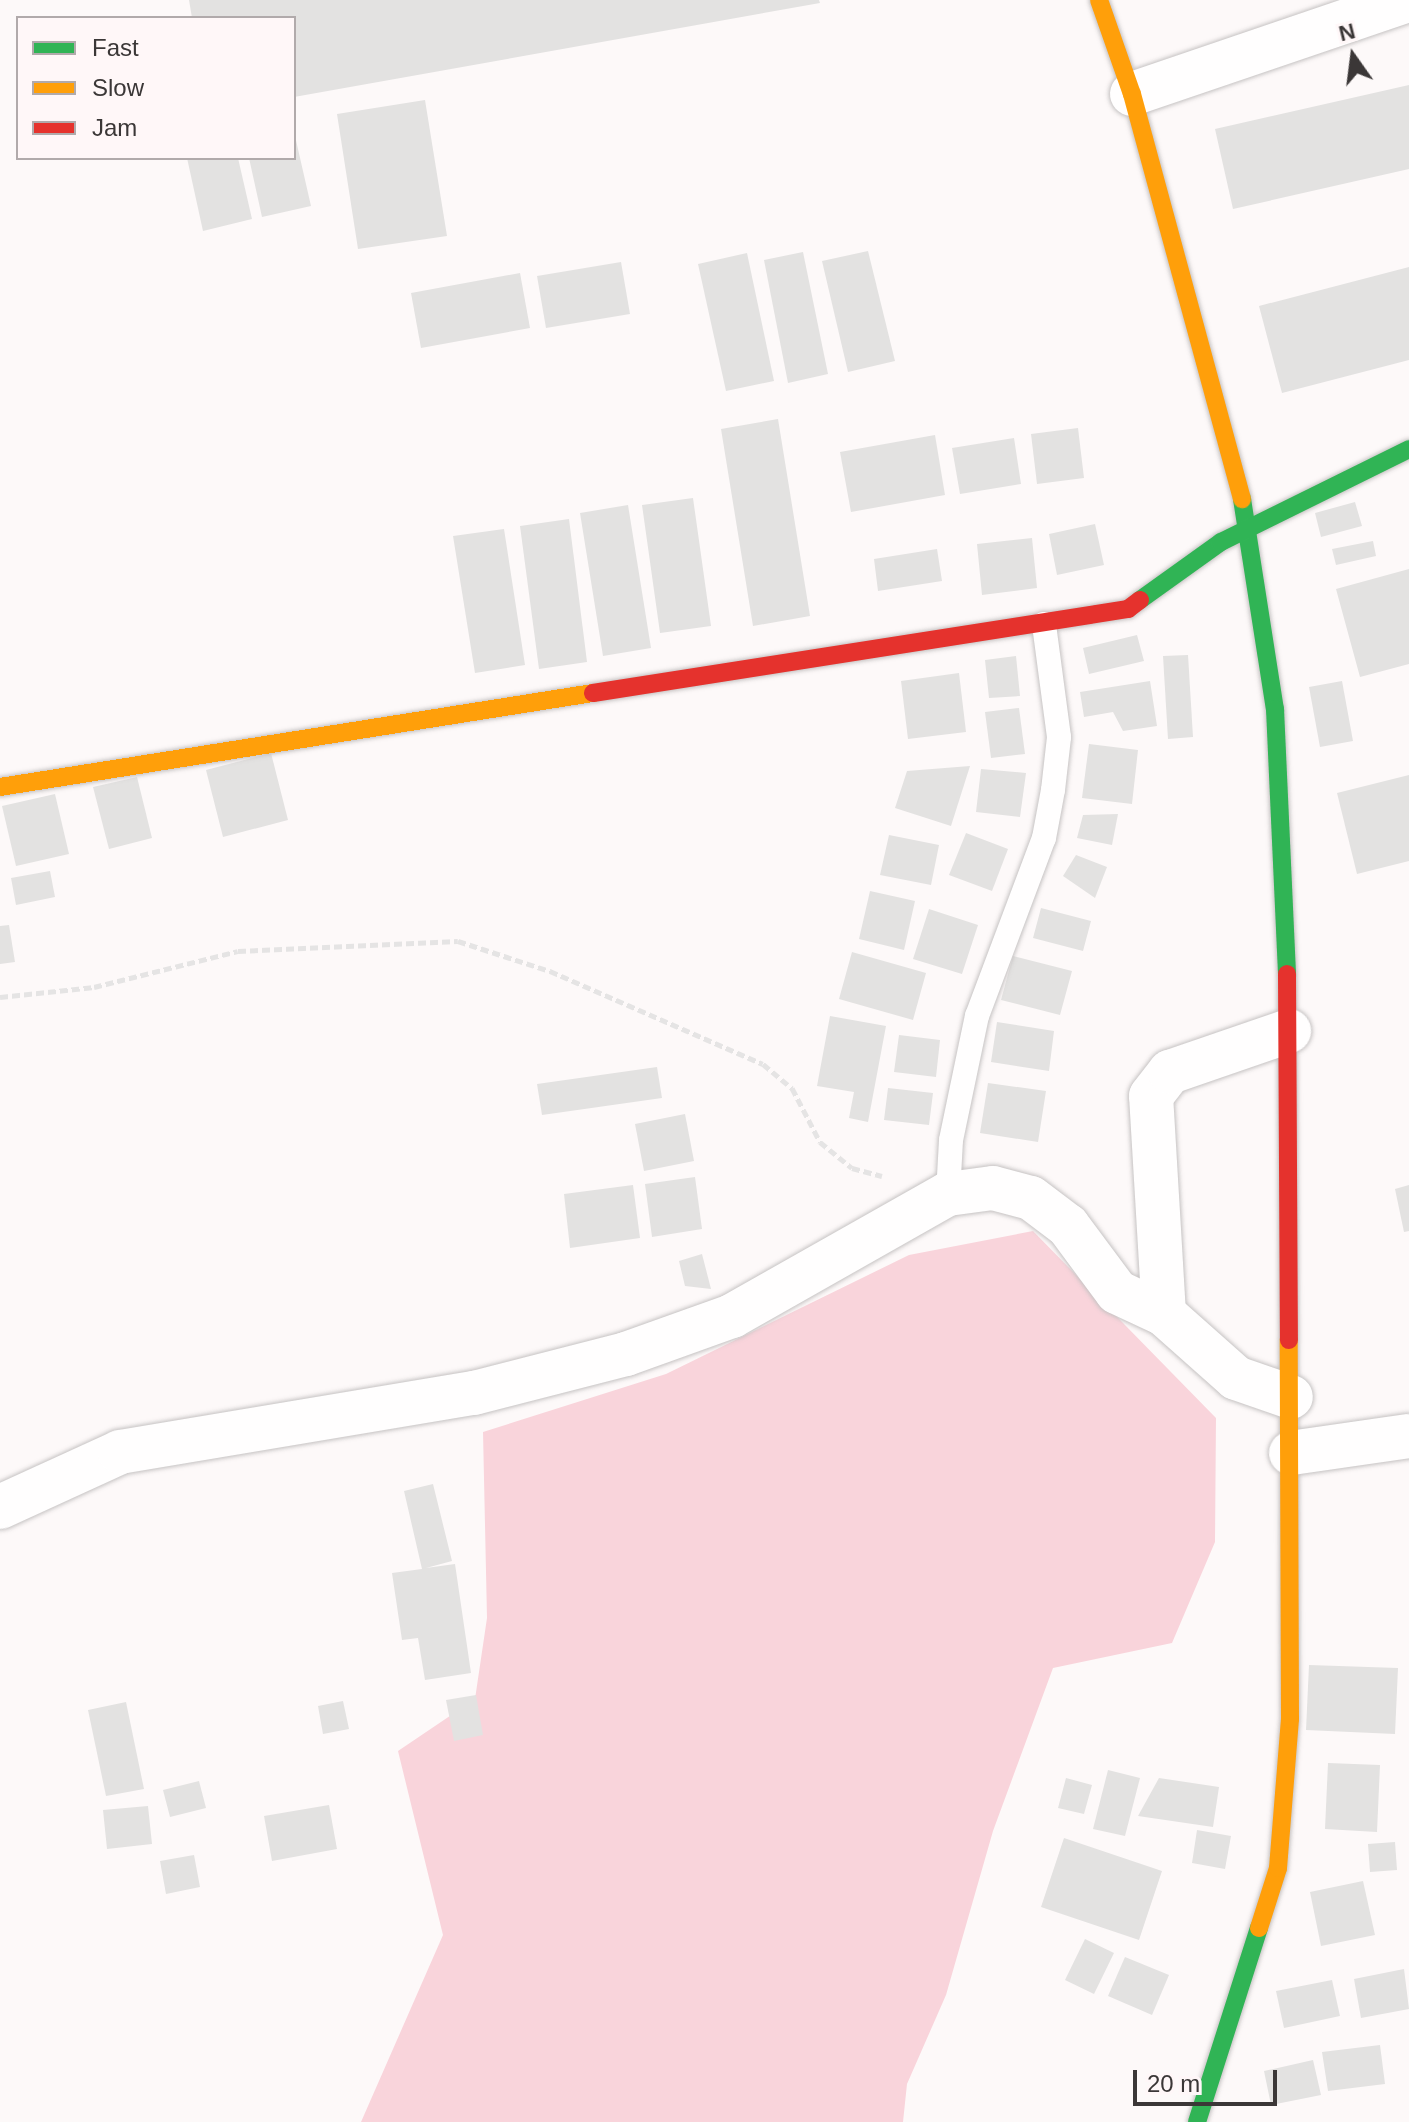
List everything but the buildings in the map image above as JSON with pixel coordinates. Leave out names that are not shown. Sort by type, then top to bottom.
[{"type":"street","points":[[1099,0],[1132,94],[1250,528],[1275,709],[1289,1031],[1290,1719],[1278,1868],[1197,2122]]},
{"type":"street","points":[[1132,94],[1408,0]]},
{"type":"street","points":[[0,787],[1128,609],[1250,528],[1409,449]]},
{"type":"street","points":[[1164,1314],[1151,1096],[1170,1072],[1289,1031]]},
{"type":"street","points":[[0,1507],[120,1452],[474,1393],[626,1354],[732,1316],[948,1194],[993,1188],[1031,1198],[1068,1226],[1117,1292],[1164,1314],[1236,1378],[1291,1397]]},
{"type":"street","points":[[1291,1453],[1409,1436]]},
{"type":"lane","points":[[948,1194],[951,1140],[977,1016],[1044,838],[1053,790],[1059,737],[1044,624]]},
{"type":"path","points":[[0,997],[94,987],[238,951],[458,941],[550,971],[763,1064],[792,1088],[820,1142],[852,1168],[948,1194]]},
{"type":"shaded area","points":[[1033,1231],[1216,1418],[1215,1542],[1172,1643],[1053,1668],[993,1831],[946,1995],[907,2084],[903,2122],[361,2122],[443,1935],[398,1751],[475,1699],[487,1618],[483,1432],[666,1374],[909,1255]]},
{"type":"traffic: fast","points":[[1140,600],[1221,542],[1409,449]]},
{"type":"traffic: fast","points":[[1242,499],[1275,709],[1287,974]]},
{"type":"traffic: fast","points":[[1197,2122],[1259,1928]]},
{"type":"traffic: slow","points":[[1099,0],[1132,94],[1242,499]]},
{"type":"traffic: slow","points":[[0,787],[593,693]]},
{"type":"traffic: slow","points":[[1259,1928],[1278,1868],[1290,1719],[1289,1340]]},
{"type":"traffic: jam","points":[[593,693],[1128,609],[1140,600]]},
{"type":"traffic: jam","points":[[1287,974],[1289,1340]]}]
